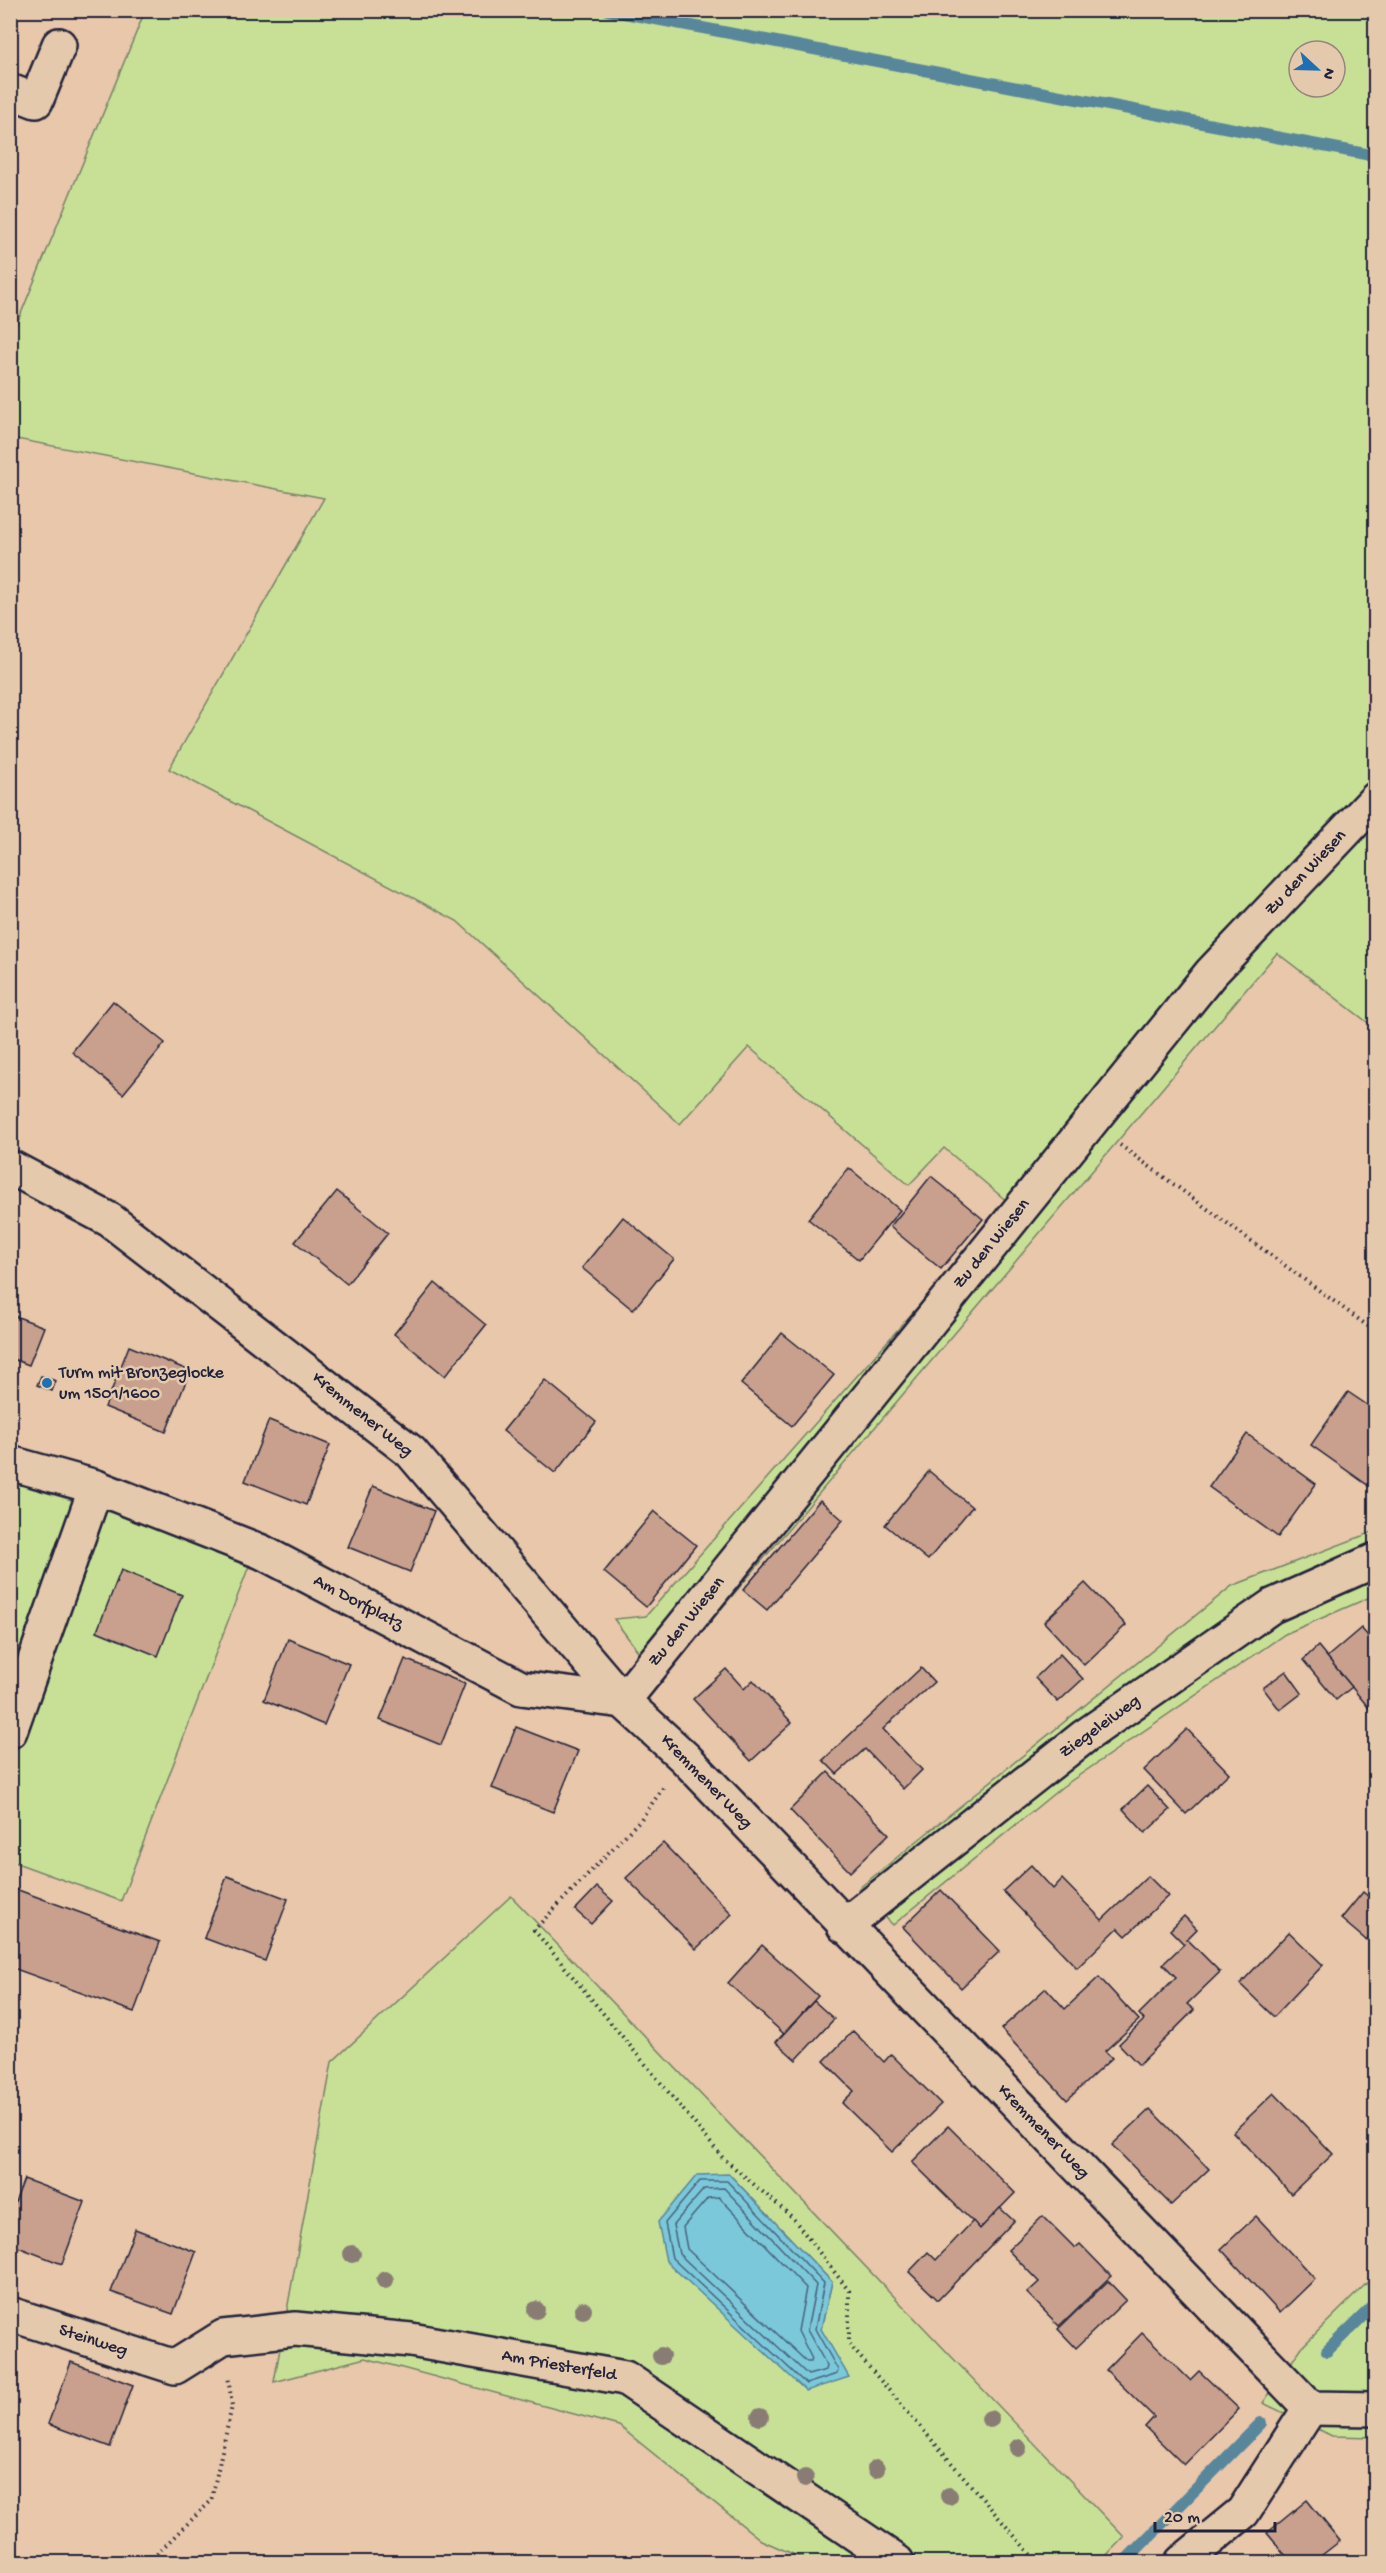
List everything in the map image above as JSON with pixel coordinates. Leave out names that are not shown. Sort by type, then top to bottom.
[{"type":"street","points":[[10,91],[36,101],[59,45]]},
{"type":"street","name":"Zu den Wiesen","points":[[623,1701],[1211,973],[1376,799]]},
{"type":"street","name":"Kremmener Weg","points":[[10,1167],[110,1220],[411,1452],[623,1701],[685,1758],[844,1926],[1310,2408]]},
{"type":"street","name":"Am Dorfplatz","points":[[10,1463],[96,1487],[262,1552],[521,1688],[623,1701]]},
{"type":"street","points":[[10,1731],[96,1487]]},
{"type":"street","name":"Ziegeleiweg","points":[[844,1926],[1085,1736],[1272,1606],[1376,1560]]},
{"type":"street","name":"Steinweg","points":[[10,2314],[175,2367]]},
{"type":"street","name":"Am Priesterfeld","points":[[175,2367],[223,2337],[295,2329],[388,2338],[625,2378],[897,2562]]},
{"type":"street","points":[[1182,2562],[1243,2512],[1310,2408],[1376,2409]]},
{"type":"path","points":[[1090,1123],[1376,1332]]},
{"type":"path","points":[[685,1758],[641,1819],[534,1930],[723,2158],[792,2217],[849,2291],[849,2344],[1037,2562]]},
{"type":"path","points":[[148,2562],[211,2501],[232,2406],[223,2337]]},
{"type":"green space","points":[[145,11],[1375,11],[1375,1028],[1277,953],[660,1681],[614,1619],[646,1616],[1009,1203],[944,1148],[909,1185],[749,1047],[680,1124],[457,921],[169,769],[324,498],[11,438],[11,338]]},
{"type":"green space","points":[[10,1482],[110,1511],[249,1566],[121,1901],[11,1861]]},
{"type":"green space","points":[[1375,1531],[1375,1595],[1285,1634],[1062,1787],[893,1925],[858,1889],[1232,1586]]},
{"type":"green space","points":[[511,1896],[1124,2537],[1100,2562],[811,2562],[761,2540],[619,2426],[365,2358],[274,2382],[332,2062]],"holes":[[[729,2174],[832,2282],[821,2329]]]},
{"type":"green space","points":[[1375,2275],[1375,2437],[1332,2436],[1263,2403],[1302,2347]]},
{"type":"water","points":[[729,2174],[832,2282],[821,2329],[849,2377],[806,2391],[666,2261],[658,2222],[697,2175]]},
{"type":"building","points":[[113,1001],[165,1043],[123,1094],[72,1052]]},
{"type":"building","points":[[849,1168],[900,1210],[859,1260],[808,1219]]},
{"type":"building","points":[[931,1176],[983,1219],[941,1269],[890,1227]]},
{"type":"building","points":[[337,1191],[388,1233],[347,1284],[295,1242]]},
{"type":"building","points":[[623,1217],[674,1259],[633,1310],[582,1268]]},
{"type":"building","points":[[435,1283],[486,1325],[445,1376],[394,1334]]},
{"type":"building","points":[[10,1314],[44,1327],[29,1365],[10,1358]]},
{"type":"building","points":[[782,1333],[834,1375],[792,1426],[741,1384]]},
{"type":"building","points":[[129,1346],[190,1371],[166,1432],[105,1407]]},
{"type":"building","name":"Turm mit Bronzeglocke um 1501/1600","points":[[41,1376],[56,1381],[52,1391],[37,1385]]},
{"type":"building","points":[[545,1380],[596,1422],[555,1473],[503,1431]]},
{"type":"building","points":[[1348,1392],[1376,1411],[1376,1491],[1311,1445]]},
{"type":"building","points":[[269,1420],[330,1445],[306,1505],[245,1481]]},
{"type":"building","points":[[1247,1434],[1316,1484],[1278,1537],[1209,1487]]},
{"type":"building","points":[[929,1471],[972,1507],[928,1560],[885,1525]]},
{"type":"building","points":[[373,1486],[434,1511],[410,1572],[348,1547]]},
{"type":"building","points":[[820,1500],[843,1520],[767,1610],[743,1590]]},
{"type":"building","points":[[654,1511],[696,1545],[646,1607],[604,1572]]},
{"type":"building","points":[[121,1570],[182,1595],[158,1656],[97,1631]]},
{"type":"building","points":[[1085,1583],[1126,1625],[1084,1665],[1044,1622]]},
{"type":"building","points":[[1361,1628],[1376,1645],[1376,1711],[1373,1713],[1327,1657]]},
{"type":"building","points":[[288,1639],[349,1664],[324,1725],[264,1700]]},
{"type":"building","points":[[1318,1646],[1352,1687],[1336,1700],[1303,1660]]},
{"type":"building","points":[[1060,1654],[1083,1679],[1058,1702],[1035,1678]]},
{"type":"building","points":[[405,1659],[465,1684],[441,1745],[380,1720]]},
{"type":"building","points":[[921,1668],[934,1682],[883,1729],[922,1770],[903,1789],[865,1749],[837,1774],[823,1760]]},
{"type":"building","points":[[726,1669],[744,1689],[753,1680],[792,1723],[751,1761],[693,1699]]},
{"type":"building","points":[[1286,1671],[1302,1693],[1280,1710],[1263,1688]]},
{"type":"building","points":[[516,1727],[578,1751],[553,1812],[492,1788]]},
{"type":"building","points":[[1187,1729],[1229,1773],[1186,1814],[1144,1770]]},
{"type":"building","points":[[828,1772],[889,1834],[850,1872],[790,1810]]},
{"type":"building","points":[[1147,1786],[1170,1810],[1145,1833],[1123,1809]]},
{"type":"building","points":[[663,1843],[732,1914],[696,1949],[626,1878]]},
{"type":"building","points":[[1031,1865],[1053,1889],[1062,1879],[1102,1920],[1148,1876],[1168,1896],[1126,1936],[1118,1928],[1077,1968],[1003,1891]]},
{"type":"building","points":[[227,1876],[288,1899],[265,1961],[204,1938]]},
{"type":"building","points":[[10,1887],[160,1942],[134,2012],[10,1967]]},
{"type":"building","points":[[597,1887],[613,1901],[591,1924],[575,1910]]},
{"type":"building","points":[[941,1890],[1000,1951],[961,1988],[903,1927]]},
{"type":"building","points":[[1363,1892],[1376,1903],[1376,1930],[1366,1940],[1341,1919]]},
{"type":"building","points":[[1184,1916],[1197,1929],[1187,1939],[1220,1972],[1187,2004],[1194,2010],[1139,2065],[1119,2044],[1144,2020],[1139,2014],[1176,1977],[1163,1964],[1184,1944],[1170,1930]]},
{"type":"building","points":[[1289,1932],[1323,1965],[1274,2017],[1240,1984]]},
{"type":"building","points":[[762,1945],[818,1996],[784,2034],[728,1983]]},
{"type":"building","points":[[1099,1977],[1139,2020],[1105,2051],[1112,2058],[1067,2100],[1001,2029],[1046,1988],[1065,2009]]},
{"type":"building","points":[[814,2001],[834,2019],[796,2060],[776,2042]]},
{"type":"building","points":[[853,2031],[884,2062],[891,2054],[941,2104],[892,2152],[842,2103],[854,2091],[824,2061]]},
{"type":"building","points":[[1274,2093],[1333,2154],[1291,2194],[1233,2132]]},
{"type":"building","points":[[1150,2109],[1209,2169],[1171,2205],[1112,2145]]},
{"type":"building","points":[[948,2126],[1015,2193],[980,2229],[912,2162]]},
{"type":"building","points":[[24,2179],[85,2202],[62,2264],[10,2244],[10,2216]]},
{"type":"building","points":[[1000,2208],[1014,2221],[938,2300],[909,2272],[928,2252],[936,2260],[973,2221],[980,2229]]},
{"type":"building","points":[[1043,2216],[1075,2248],[1080,2244],[1111,2276],[1059,2326],[1027,2293],[1039,2282],[1008,2250]]},
{"type":"building","points":[[1256,2216],[1315,2279],[1280,2313],[1221,2249]]},
{"type":"building","points":[[135,2229],[196,2252],[173,2314],[111,2292]]},
{"type":"building","points":[[1108,2281],[1126,2300],[1076,2348],[1058,2329]]},
{"type":"building","points":[[1142,2333],[1190,2380],[1199,2371],[1239,2409],[1184,2465],[1145,2427],[1154,2417],[1106,2370]]},
{"type":"building","points":[[71,2362],[133,2385],[110,2447],[48,2424]]},
{"type":"building","points":[[1307,2500],[1340,2541],[1313,2562],[1291,2562],[1267,2533]]},
{"type":"waterway","points":[[608,10],[1376,156]]},
{"type":"waterway","points":[[1327,2351],[1376,2303]]},
{"type":"waterway","points":[[1124,2562],[1261,2423]]},
{"type":"place","name":"Turm mit Bronzeglocke um 1501/1600","points":[[47,1383]]}]
